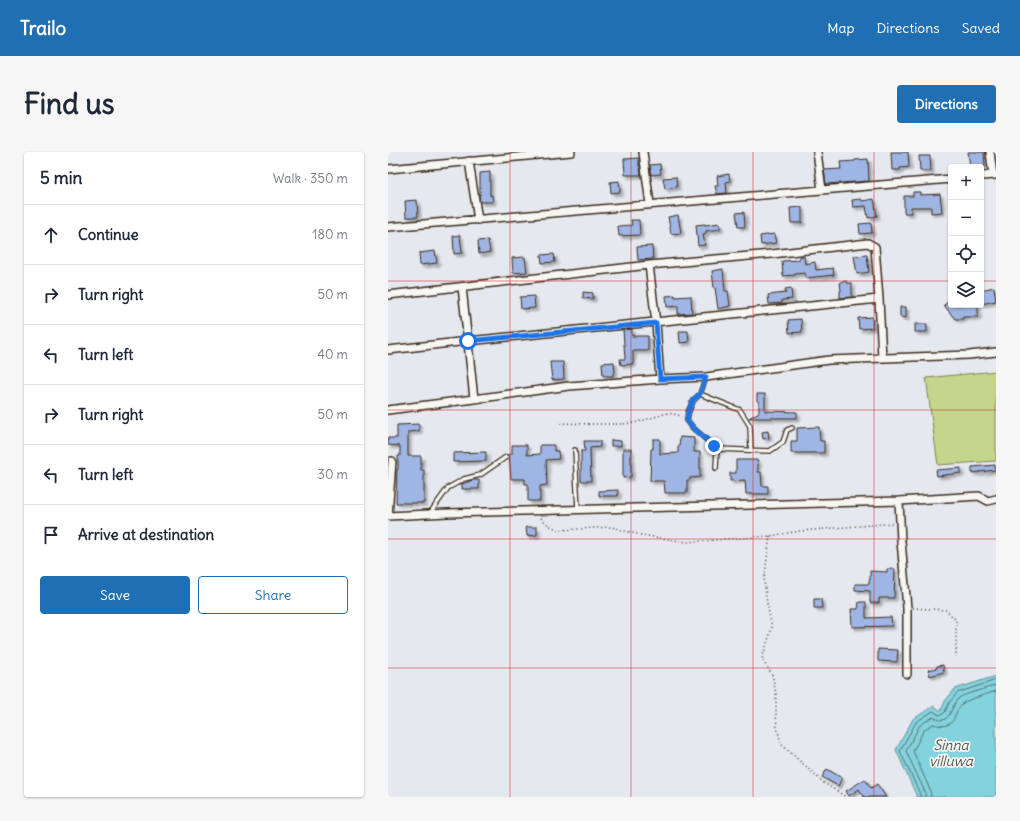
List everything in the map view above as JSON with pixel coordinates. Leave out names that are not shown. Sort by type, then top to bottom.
[{"type":"street","points":[[388,169],[571,152]]},
{"type":"street","points":[[643,152],[650,204]]},
{"type":"street","points":[[817,152],[822,190]]},
{"type":"street","points":[[984,176],[994,175],[990,152]]},
{"type":"street","points":[[469,161],[478,220]]},
{"type":"street","points":[[388,227],[948,179]]},
{"type":"street","points":[[388,296],[649,265],[772,254],[868,243],[875,247],[882,358]]},
{"type":"street","points":[[649,265],[656,323],[660,379]]},
{"type":"street","points":[[462,287],[474,399]]},
{"type":"street","points":[[388,350],[879,299]]},
{"type":"street","points":[[388,410],[569,386],[706,377],[829,360],[969,355],[996,352]]},
{"type":"street","points":[[392,460],[388,516],[430,513],[899,501],[979,496],[988,501],[996,499]]},
{"type":"street","points":[[899,501],[907,608],[907,674]]},
{"type":"lane","points":[[706,377],[700,394],[693,400],[687,420],[693,428],[717,449],[770,451],[782,442],[787,430],[792,428]]},
{"type":"lane","points":[[700,394],[740,410],[750,426],[751,450]]},
{"type":"lane","points":[[716,468],[717,449]]},
{"type":"lane","points":[[575,450],[578,510]]},
{"type":"lane","points":[[430,513],[448,488],[464,479],[480,475],[506,457]]},
{"type":"path","points":[[560,422],[620,424],[668,413],[678,415],[687,420]]},
{"type":"path","points":[[535,511],[543,521],[560,530],[611,527],[641,535],[687,542],[770,536],[800,531],[900,522]]},
{"type":"path","points":[[770,536],[764,581],[772,628],[762,655],[762,660],[772,674],[776,694],[776,721],[781,744],[824,783],[846,797]]},
{"type":"path","points":[[907,608],[946,610],[956,620],[956,657]]},
{"type":"green space","points":[[996,371],[996,461],[938,465],[926,378]]},
{"type":"water","name":"Sinna villuwa","points":[[996,676],[996,797],[917,797],[896,750],[913,719],[934,706],[941,711],[945,701],[955,689]]},
{"type":"building","points":[[891,152],[908,152],[909,167],[900,168],[900,170],[892,170]]},
{"type":"building","points":[[968,152],[984,152],[985,167],[984,164],[970,164]]},
{"type":"building","points":[[919,156],[930,156],[931,171],[920,171]]},
{"type":"building","points":[[639,158],[641,175],[625,175],[624,159]]},
{"type":"building","points":[[868,159],[869,181],[826,184],[824,170],[841,169],[840,162]]},
{"type":"building","points":[[660,164],[661,174],[651,175],[650,165]]},
{"type":"building","points":[[490,172],[490,196],[492,195],[493,202],[480,202],[480,173]]},
{"type":"building","points":[[729,174],[730,181],[726,182],[727,193],[717,194],[715,186],[718,186],[717,176]]},
{"type":"building","points":[[676,177],[677,187],[665,189],[663,178]]},
{"type":"building","points":[[619,181],[620,192],[611,193],[610,182]]},
{"type":"building","points":[[913,192],[920,192],[920,195],[940,194],[942,212],[931,213],[931,207],[911,207],[911,213],[904,213],[904,196],[913,196]]},
{"type":"building","points":[[861,199],[862,201],[874,199],[877,216],[868,218],[866,206],[853,207],[852,200]]},
{"type":"building","points":[[417,200],[418,217],[406,217],[405,201]]},
{"type":"building","points":[[802,207],[802,223],[791,223],[790,208]]},
{"type":"building","points":[[744,212],[745,227],[738,227],[736,213]]},
{"type":"building","points":[[678,215],[681,233],[671,234],[668,217]]},
{"type":"building","points":[[631,220],[639,220],[640,235],[619,236],[618,226],[632,225]]},
{"type":"building","points":[[720,223],[720,229],[706,231],[706,233],[703,234],[705,245],[698,246],[696,225]]},
{"type":"building","points":[[871,223],[872,233],[860,234],[859,224]]},
{"type":"building","points":[[774,234],[776,243],[761,245],[760,236]]},
{"type":"building","points":[[460,235],[462,253],[454,254],[453,236]]},
{"type":"building","points":[[488,240],[490,252],[479,254],[478,241]]},
{"type":"building","points":[[652,246],[653,259],[638,260],[637,247]]},
{"type":"building","points":[[435,251],[437,263],[420,265],[419,253]]},
{"type":"building","points":[[554,254],[555,262],[542,263],[541,255]]},
{"type":"building","points":[[867,255],[869,272],[857,274],[854,256]]},
{"type":"building","points":[[804,256],[805,264],[815,262],[816,270],[833,268],[834,275],[806,278],[805,273],[783,276],[782,261],[799,260],[799,257]]},
{"type":"building","points":[[525,257],[527,272],[513,273],[512,258]]},
{"type":"building","points":[[723,269],[725,291],[728,291],[730,306],[718,309],[712,271]]},
{"type":"building","points":[[846,281],[847,283],[852,283],[852,297],[840,298],[840,282]]},
{"type":"building","points":[[994,287],[996,301],[984,303],[984,289]]},
{"type":"building","points":[[791,288],[792,299],[782,300],[782,303],[769,304],[768,295],[786,293],[785,289]]},
{"type":"building","points":[[583,292],[593,293],[593,299],[583,298]]},
{"type":"building","points":[[675,295],[675,297],[691,296],[692,313],[678,314],[678,306],[667,307],[666,296]]},
{"type":"building","points":[[534,296],[535,308],[521,309],[520,297]]},
{"type":"building","points":[[948,302],[948,308],[978,308],[978,317],[963,317],[963,319],[955,319],[944,305]]},
{"type":"building","points":[[900,307],[906,307],[906,318],[900,317]]},
{"type":"building","points":[[872,317],[873,328],[859,329],[858,318]]},
{"type":"building","points":[[801,319],[802,332],[789,333],[788,320]]},
{"type":"building","points":[[915,324],[927,324],[927,332],[915,332]]},
{"type":"building","points":[[632,329],[632,336],[648,336],[648,351],[633,351],[633,364],[621,365],[620,359],[625,359],[623,330]]},
{"type":"building","points":[[679,331],[688,331],[689,342],[680,343]]},
{"type":"building","points":[[550,362],[563,362],[564,379],[552,380]]},
{"type":"building","points":[[614,362],[615,372],[613,373],[613,376],[603,376],[602,363]]},
{"type":"building","points":[[757,394],[765,394],[765,411],[797,412],[797,418],[749,418],[759,412],[759,401],[757,401]]},
{"type":"building","points":[[419,424],[419,431],[408,432],[408,456],[421,456],[421,470],[424,470],[424,503],[396,503],[397,469],[398,456],[400,456],[400,446],[388,445],[388,438],[397,438],[397,425]]},
{"type":"building","points":[[819,427],[820,441],[824,441],[824,453],[791,453],[791,441],[797,441],[797,428]]},
{"type":"building","points":[[768,431],[769,438],[763,439],[762,432]]},
{"type":"building","points":[[680,437],[694,438],[694,452],[700,452],[700,477],[690,478],[690,480],[687,480],[687,493],[665,493],[664,481],[650,481],[651,449],[653,449],[653,439],[660,439],[660,454],[678,453]]},
{"type":"building","points":[[611,440],[621,441],[621,446],[611,446]]},
{"type":"building","points":[[584,441],[600,441],[600,447],[590,448],[591,481],[581,481],[581,451],[585,451]]},
{"type":"building","points":[[512,445],[527,445],[527,455],[540,454],[540,445],[554,445],[554,451],[558,451],[559,459],[546,460],[547,485],[540,486],[540,501],[528,501],[528,484],[525,484],[525,479],[511,479],[509,454],[512,454]]},
{"type":"building","points":[[623,449],[631,449],[631,477],[623,478]]},
{"type":"building","points":[[486,452],[486,461],[453,462],[453,453]]},
{"type":"building","points":[[736,460],[758,460],[758,472],[761,472],[762,486],[768,486],[768,494],[746,494],[745,480],[730,481],[730,473],[736,473]]},
{"type":"building","points":[[995,465],[995,470],[972,473],[972,467]]},
{"type":"building","points":[[961,468],[961,473],[937,476],[936,470]]},
{"type":"building","points":[[473,480],[479,480],[479,489],[462,489],[462,484]]},
{"type":"building","points":[[618,490],[618,496],[599,496],[599,491]]},
{"type":"building","points":[[526,527],[537,527],[537,535],[527,536]]},
{"type":"building","points":[[887,569],[895,569],[894,598],[879,598],[879,603],[870,603],[870,591],[855,590],[855,584],[869,584],[870,571],[887,572]]},
{"type":"building","points":[[814,599],[821,599],[822,608],[814,608]]},
{"type":"building","points":[[859,602],[866,602],[866,618],[891,617],[892,626],[852,627],[851,609],[858,609]]},
{"type":"building","points":[[878,649],[898,650],[897,662],[878,661]]},
{"type":"building","points":[[943,665],[944,672],[930,676],[928,670]]},
{"type":"building","points":[[827,769],[842,778],[838,786],[822,777]]},
{"type":"building","points":[[865,779],[871,788],[877,784],[886,797],[864,797],[859,789],[849,796],[846,791]]},
{"type":"route","points":[[468,341],[656,323],[660,379],[706,377],[700,394],[693,400],[687,420],[693,428],[714,446]]}]
